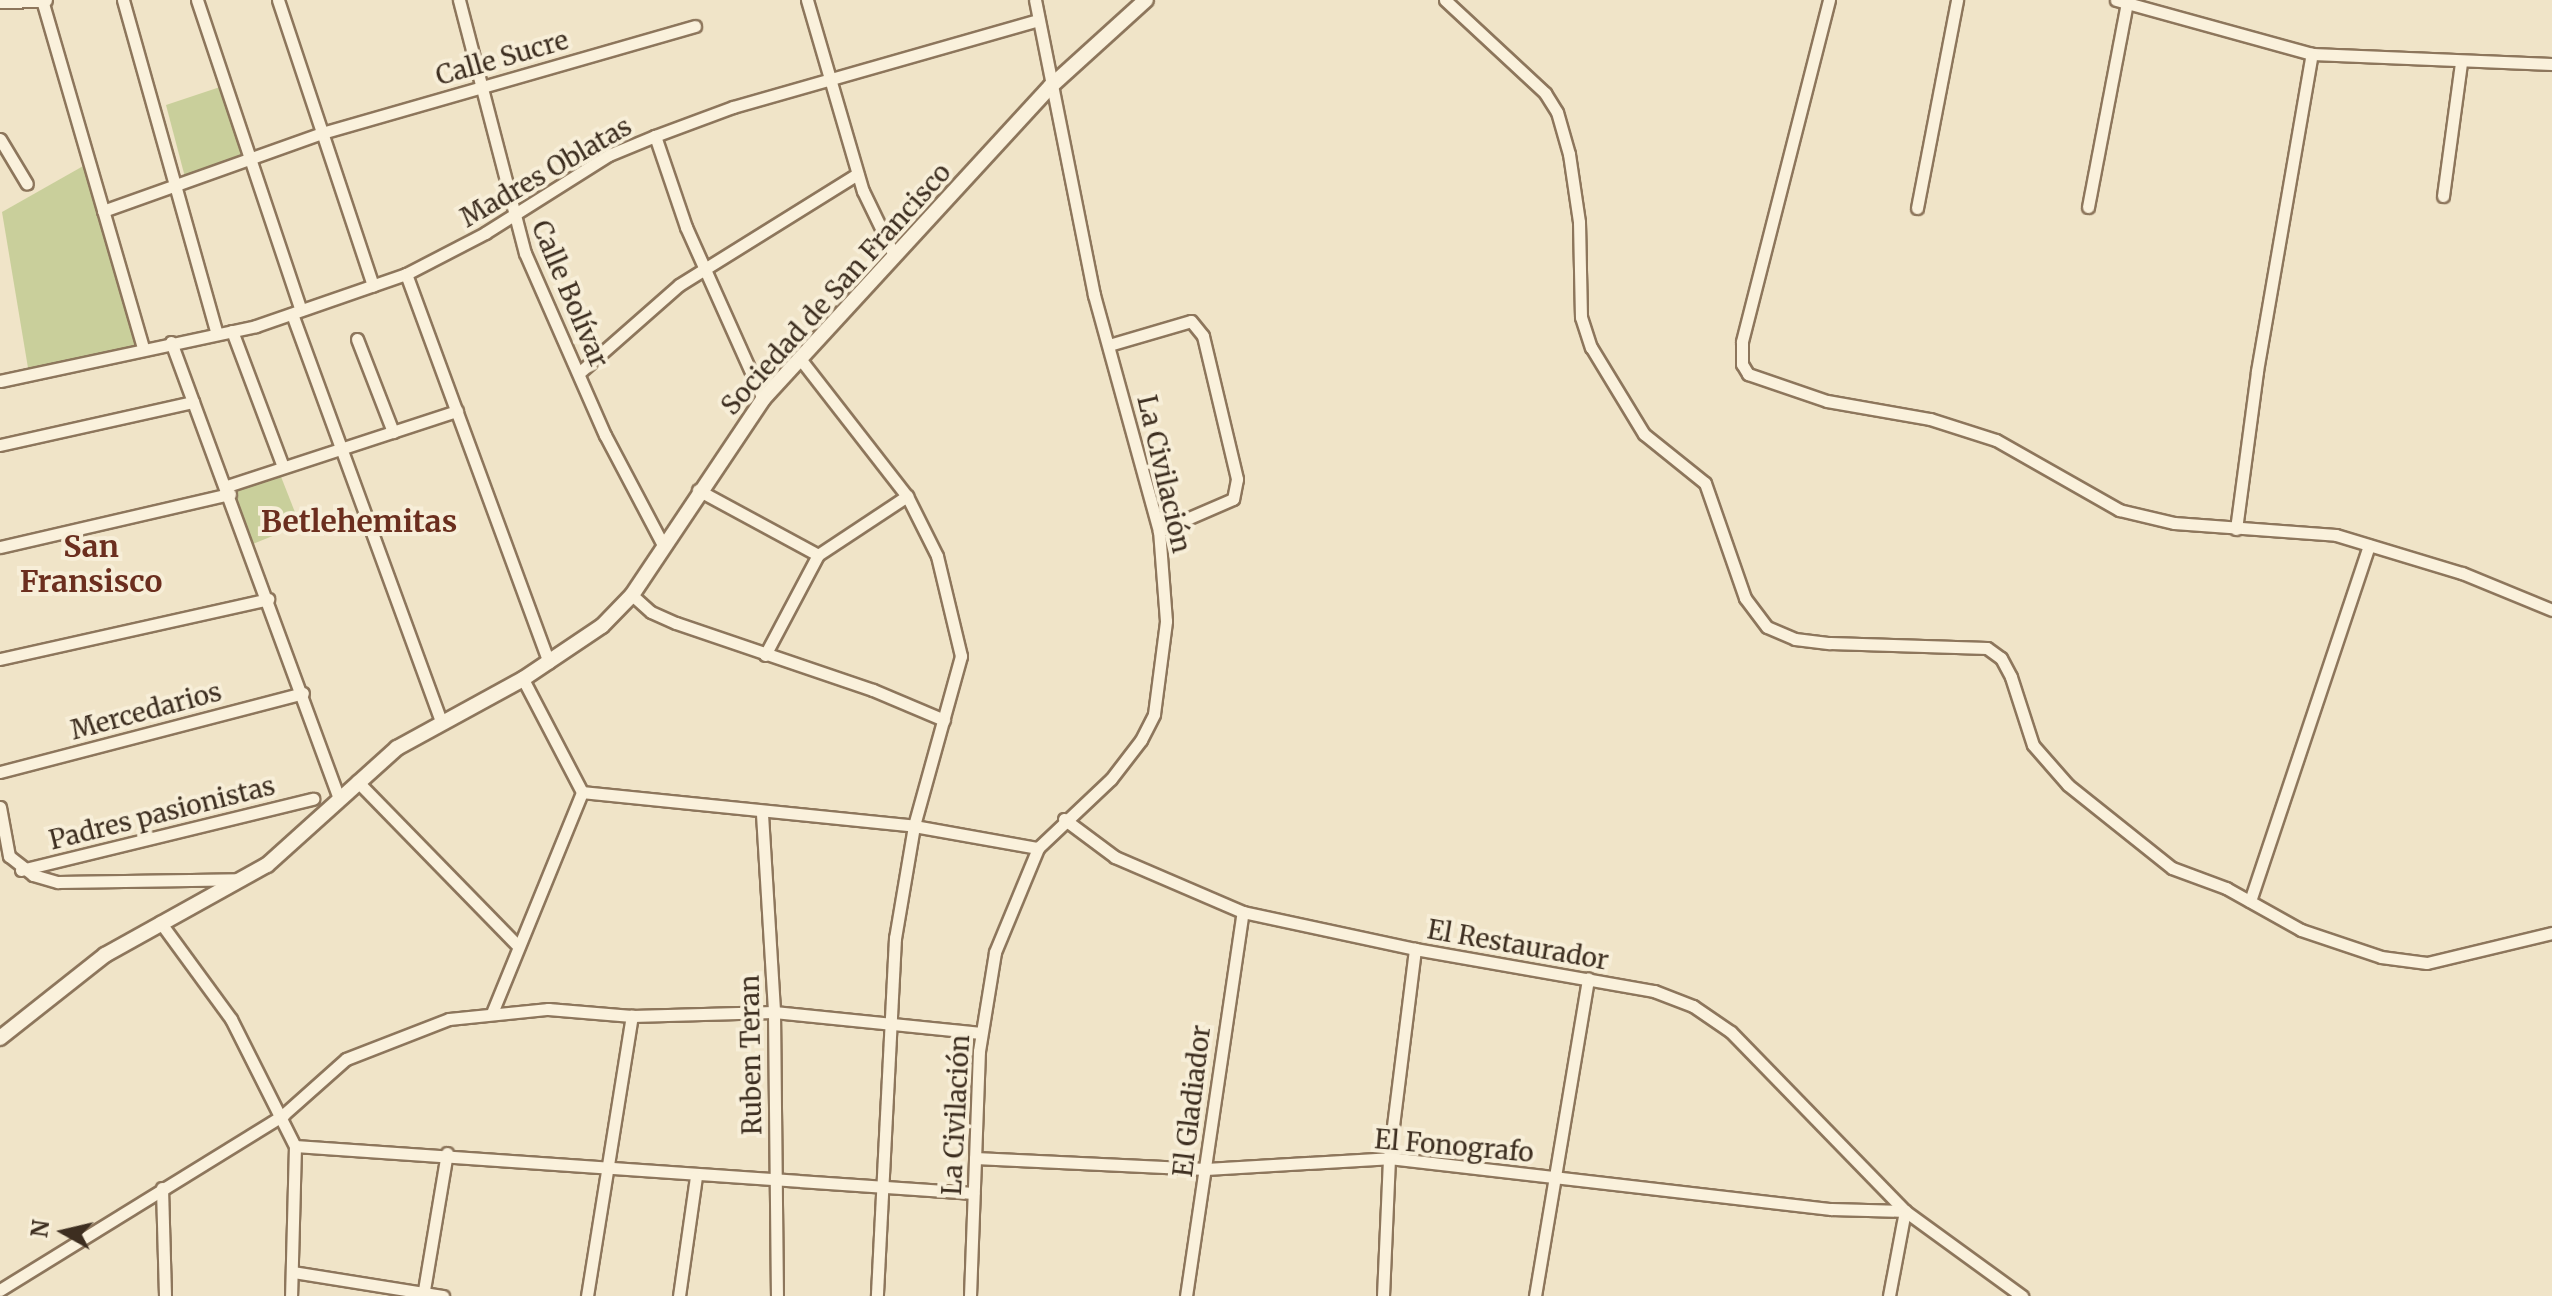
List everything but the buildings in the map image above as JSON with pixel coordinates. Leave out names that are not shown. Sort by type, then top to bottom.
[{"type":"street","points":[[0,1],[43,0],[143,348]]},
{"type":"street","points":[[123,0],[217,334]]},
{"type":"street","points":[[197,0],[297,312],[441,722]]},
{"type":"street","points":[[278,0],[373,286]]},
{"type":"street","name":"Calle Bolívar","points":[[459,0],[514,215],[579,373],[663,545]]},
{"type":"street","points":[[807,0],[827,83],[857,174],[894,255]]},
{"type":"street","name":"La Civilación","points":[[970,1296],[981,1033],[995,952],[1038,848],[1064,819],[1111,779],[1141,740],[1154,714],[1166,621],[1159,531],[1109,345],[1035,0]]},
{"type":"street","name":"Sociedad de San Francisco","points":[[0,1038],[105,955],[267,865],[338,797],[397,748],[523,679],[588,638],[632,595],[698,490],[763,399],[1051,86],[1146,0]]},
{"type":"street","points":[[1445,0],[1545,93],[1557,112],[1569,154],[1579,222],[1581,317],[1591,347],[1644,434],[1705,483],[1745,598],[1767,627],[1795,639],[1830,643],[1987,648],[2001,658],[2011,677],[2033,745],[2068,785],[2172,868],[2250,901],[2301,930],[2402,961],[2427,963],[2552,933]]},
{"type":"street","points":[[1829,0],[1742,342],[1742,364],[1748,374],[1827,401],[1930,419],[1996,440],[2119,510],[2174,523],[2336,535],[2462,573],[2552,610]]},
{"type":"street","points":[[1917,208],[1957,0]]},
{"type":"street","points":[[2088,207],[2121,2],[2312,54],[2461,63],[2552,64]]},
{"type":"street","name":"Madres Oblatas","points":[[0,381],[232,331],[373,286],[406,274],[514,215],[609,155],[655,136],[733,107],[827,83],[1038,20]]},
{"type":"street","name":"Calle Sucre","points":[[103,211],[322,133],[695,26]]},
{"type":"street","points":[[2236,529],[2257,371],[2312,54]]},
{"type":"street","points":[[2443,196],[2461,63]]},
{"type":"street","points":[[655,136],[706,268],[763,399]]},
{"type":"street","points":[[0,139],[27,184]]},
{"type":"street","points":[[579,373],[658,300],[857,174]]},
{"type":"street","points":[[406,274],[549,663]]},
{"type":"street","points":[[1109,345],[1191,321],[1203,336],[1237,479],[1233,499],[1159,531]]},
{"type":"street","points":[[232,331],[283,467]]},
{"type":"street","points":[[357,339],[393,432]]},
{"type":"street","points":[[171,342],[303,693],[338,797]]},
{"type":"street","points":[[801,360],[907,496],[937,556],[961,656],[914,826],[895,938],[879,1187],[877,1296]]},
{"type":"street","points":[[0,445],[193,402]]},
{"type":"street","points":[[0,547],[228,490],[283,467],[457,411]]},
{"type":"street","points":[[698,490],[818,555]]},
{"type":"street","points":[[765,655],[818,555],[907,496]]},
{"type":"street","points":[[2250,901],[2369,545]]},
{"type":"street","points":[[632,595],[651,612],[765,655],[873,690],[944,720]]},
{"type":"street","points":[[0,659],[268,599]]},
{"type":"street","points":[[523,679],[582,792]]},
{"type":"street","name":"Mercedarios","points":[[0,772],[303,693]]},
{"type":"street","points":[[357,781],[516,944]]},
{"type":"street","points":[[582,792],[762,814],[914,826],[1038,848]]},
{"type":"street","points":[[492,1013],[516,944],[582,792]]},
{"type":"street","name":"Padres pasionistas","points":[[21,870],[313,799]]},
{"type":"street","points":[[0,807],[9,856],[21,870],[58,882],[244,879]]},
{"type":"street","name":"Ruben Teran","points":[[762,814],[774,1012],[777,1296]]},
{"type":"street","name":"El Restaurador","points":[[1064,819],[1115,857],[1243,912],[1415,949],[1654,991],[1693,1006],[1731,1032],[1905,1211],[2022,1296]]},
{"type":"street","name":"El Gladiador","points":[[1186,1296],[1243,912]]},
{"type":"street","points":[[160,922],[231,1019],[283,1115],[295,1146],[291,1296]]},
{"type":"street","points":[[1383,1296],[1389,1158],[1415,949]]},
{"type":"street","points":[[1535,1296],[1552,1177],[1588,978]]},
{"type":"street","points":[[0,1290],[283,1115],[346,1059],[424,1026],[492,1013],[578,1009],[632,1016],[774,1012],[981,1033]]},
{"type":"street","points":[[587,1296],[632,1016]]},
{"type":"street","points":[[295,1146],[447,1153],[696,1176],[973,1193]]},
{"type":"street","points":[[423,1295],[447,1153]]},
{"type":"street","name":"El Fonografo","points":[[975,1158],[1206,1169],[1389,1158],[1831,1209],[1905,1211]]},
{"type":"street","points":[[679,1296],[696,1176]]},
{"type":"street","points":[[162,1188],[165,1296]]},
{"type":"street","points":[[1889,1296],[1905,1211]]},
{"type":"street","points":[[293,1272],[443,1296]]},
{"type":"green space","points":[[223,86],[248,159],[186,181],[166,105]]},
{"type":"green space","points":[[85,165],[143,348],[29,374],[2,212]]},
{"type":"green space","points":[[278,469],[300,525],[248,546],[227,486]]},
{"type":"district","name":"Betlehemitas","points":[[359,521]]},
{"type":"district","name":"San Fransisco","points":[[91,563]]}]
